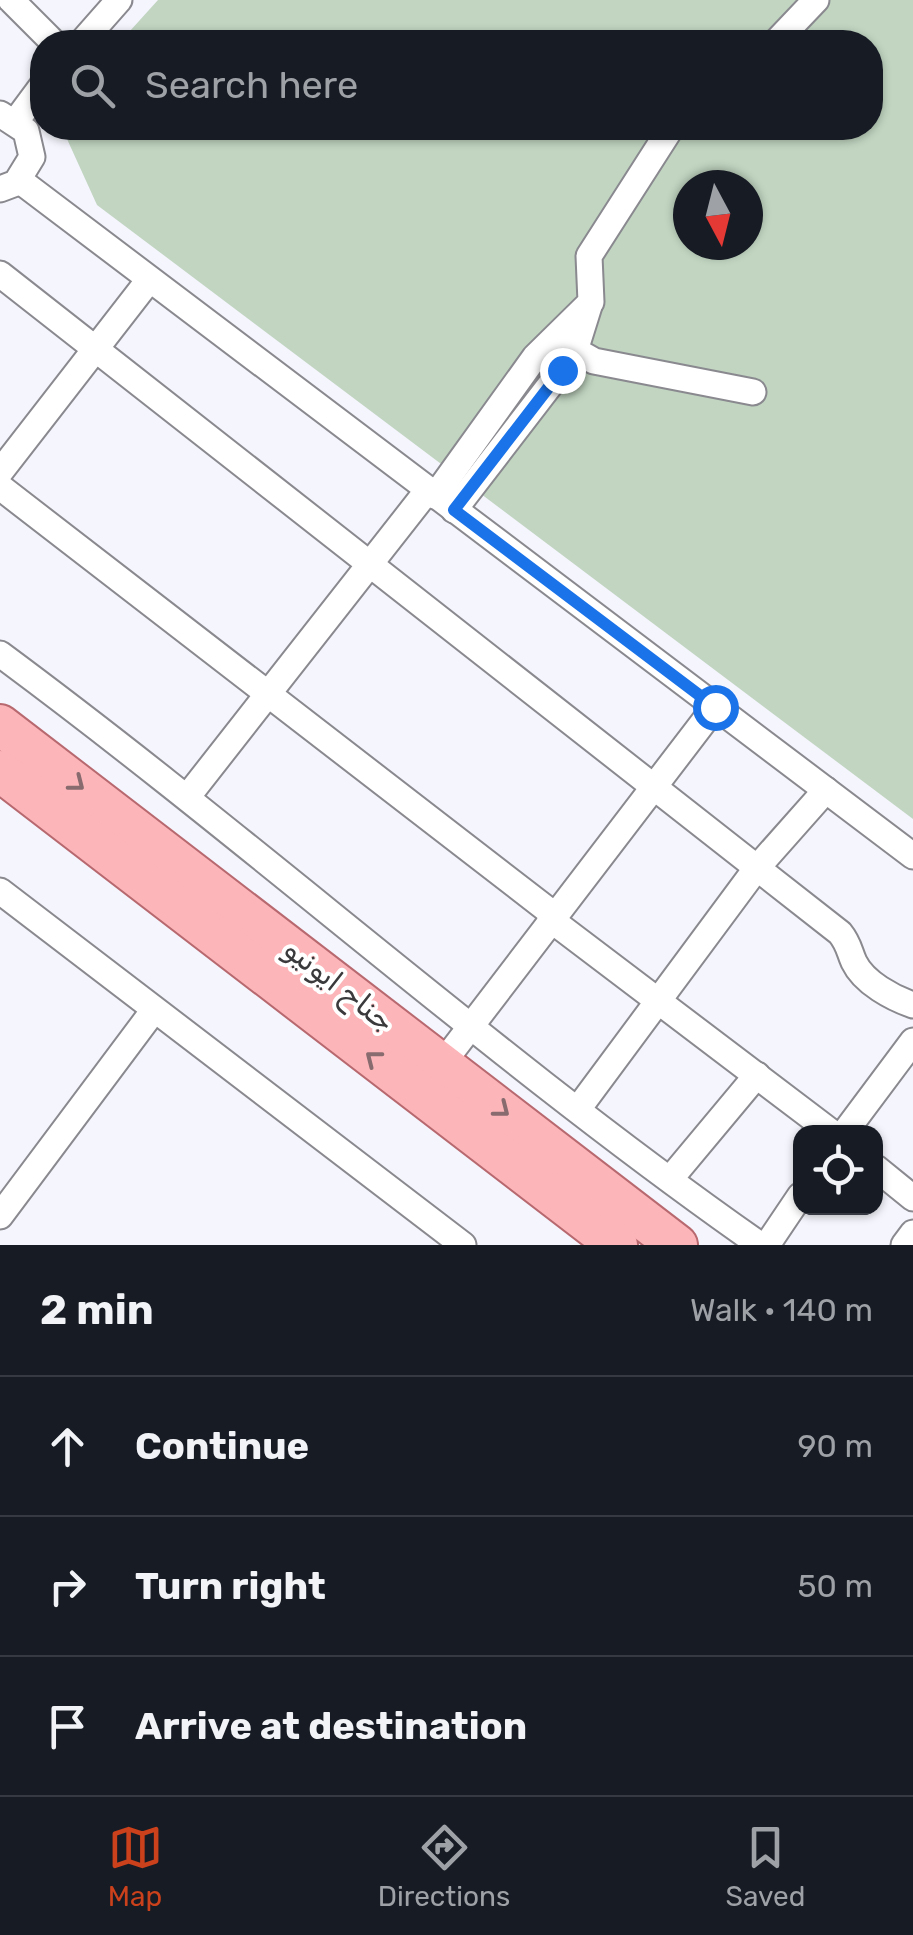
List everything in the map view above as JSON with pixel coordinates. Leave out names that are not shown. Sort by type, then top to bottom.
[{"type":"main road","name":"جناح ایونیو","points":[[0,725],[677,1245]]},
{"type":"main road","name":"جناح ایونیو","points":[[0,771],[617,1245]]},
{"type":"street","points":[[11,0],[41,30]]},
{"type":"street","points":[[93,30],[119,0]]},
{"type":"street","points":[[787,30],[816,0]]},
{"type":"street","points":[[30,97],[8,118],[31,143],[28,169],[10,184],[149,280],[913,856]]},
{"type":"street","points":[[188,796],[366,564],[439,498],[564,345],[591,302],[589,256],[662,140]]},
{"type":"street","points":[[0,274],[840,933],[852,948],[854,964],[889,996],[913,1005]]},
{"type":"street","points":[[0,472],[149,280]]},
{"type":"street","points":[[564,345],[754,392]]},
{"type":"street","points":[[0,487],[822,1125]]},
{"type":"street","points":[[0,654],[188,796],[469,1027],[764,1245],[793,1206]]},
{"type":"street","points":[[442,1064],[715,707]]},
{"type":"street","points":[[578,1109],[756,869],[826,790]]},
{"type":"street","points":[[0,891],[463,1245]]},
{"type":"street","points":[[0,1216],[154,1010]]},
{"type":"street","points":[[851,1125],[913,1041]]},
{"type":"street","points":[[671,1178],[757,1075]]},
{"type":"street","points":[[883,1174],[913,1198]]},
{"type":"street","points":[[904,1245],[913,1233]]},
{"type":"green space","points":[[158,0],[913,0],[913,819],[97,205],[67,140],[883,140],[883,30],[131,30]]},
{"type":"route","points":[[562,370],[454,510],[715,707]]}]
